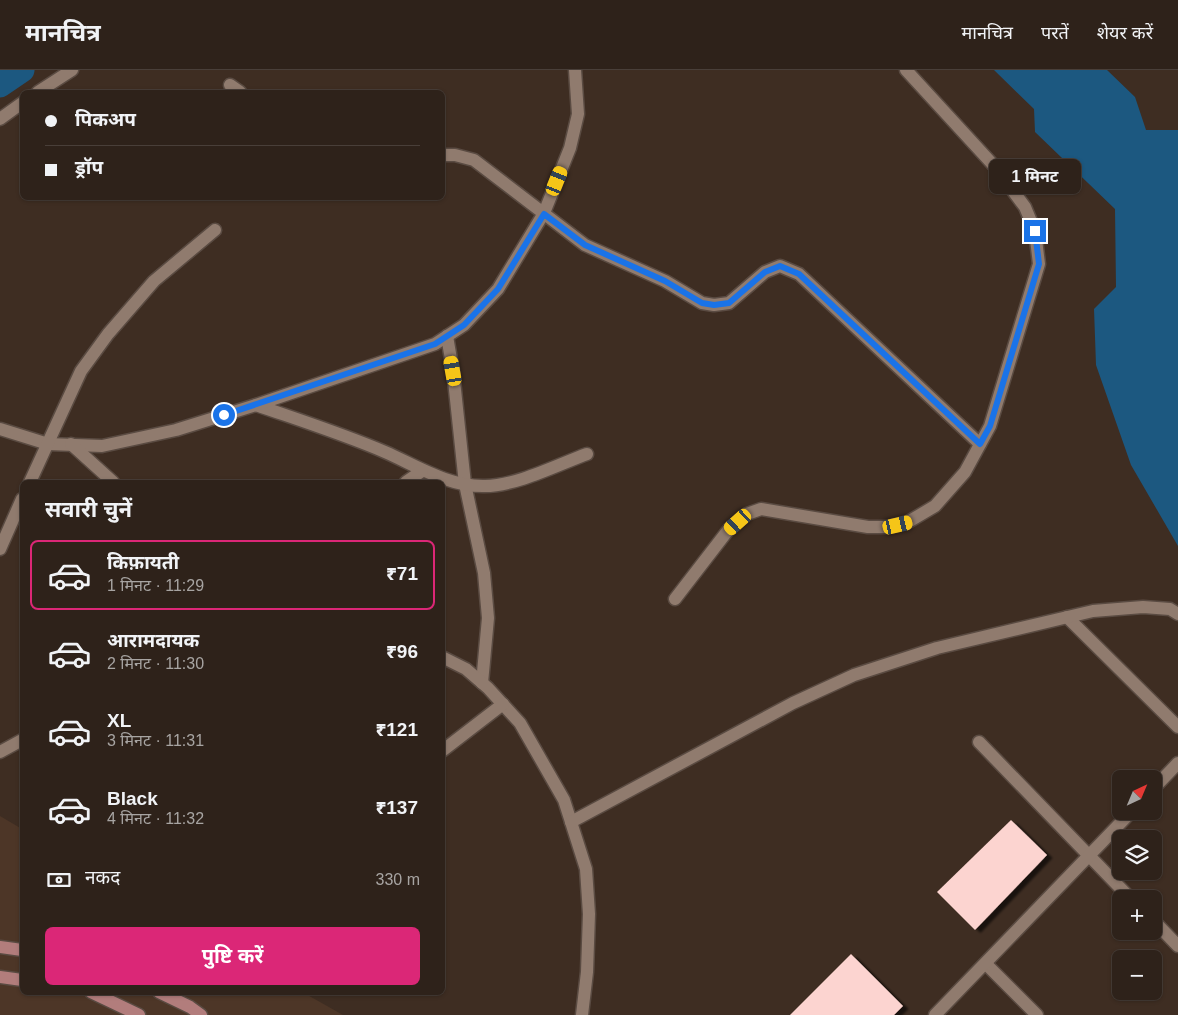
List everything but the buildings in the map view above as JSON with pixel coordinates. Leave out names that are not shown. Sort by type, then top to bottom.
[{"type":"main road","points":[[0,947],[20,950]]},
{"type":"main road","points":[[0,977],[20,980]]},
{"type":"main road","points":[[98,995],[139,1015]]},
{"type":"main road","points":[[165,995],[190,1007],[201,1015]]},
{"type":"street","points":[[41,90],[72,70]]},
{"type":"street","points":[[0,429],[48,444],[102,446],[167,432],[256,405],[435,344],[464,325],[498,289],[544,214],[570,148],[578,114],[575,70]]},
{"type":"street","points":[[676,599],[729,529],[747,514],[761,509],[868,526],[888,527],[908,522],[935,506],[965,472],[990,426],[1039,264],[1035,231],[1025,207],[996,168],[906,70]]},
{"type":"street","points":[[0,119],[20,104]]},
{"type":"street","points":[[445,155],[455,155],[474,160],[585,245],[665,281],[702,303],[714,305],[729,303],[765,272],[780,266],[799,274],[980,444]]},
{"type":"street","points":[[31,480],[81,371],[108,334],[154,281],[215,230]]},
{"type":"street","points":[[446,336],[453,371],[464,484],[484,573],[488,618],[482,683]]},
{"type":"street","points":[[256,405],[386,452],[422,471],[464,484],[485,486],[510,483],[586,454]]},
{"type":"street","points":[[71,444],[111,480]]},
{"type":"street","points":[[409,480],[422,471]]},
{"type":"street","points":[[0,549],[20,504]]},
{"type":"street","points":[[571,822],[793,703],[854,675],[937,648],[1093,611],[1144,607],[1170,610],[1178,614]]},
{"type":"street","points":[[1066,617],[1178,727]]},
{"type":"street","points":[[445,659],[466,669],[520,723],[564,800],[586,869],[588,905],[587,972],[582,1015]]},
{"type":"street","points":[[445,749],[503,704]]},
{"type":"street","points":[[0,752],[20,741]]},
{"type":"street","points":[[979,742],[1123,890]]},
{"type":"street","points":[[1162,780],[1178,763]]},
{"type":"street","points":[[935,1015],[1123,820]]},
{"type":"street","points":[[1162,929],[1178,946]]},
{"type":"street","points":[[986,964],[1037,1015]]},
{"type":"shaded area","points":[[0,816],[20,828],[20,995],[308,995],[343,1015],[0,1015]]},
{"type":"water","points":[[994,70],[1107,70],[1135,97],[1146,130],[1178,130],[1178,546],[1131,465],[1096,365],[1094,309],[1116,287],[1115,209],[1035,132],[1034,109]]},
{"type":"waterway","points":[[0,85],[22,70]]},
{"type":"route","points":[[224,415],[435,344],[464,325],[498,289],[544,214],[585,245],[665,281],[702,303],[714,305],[729,303],[765,272],[780,266],[799,274],[980,444],[990,426],[1039,264],[1035,231]]}]
